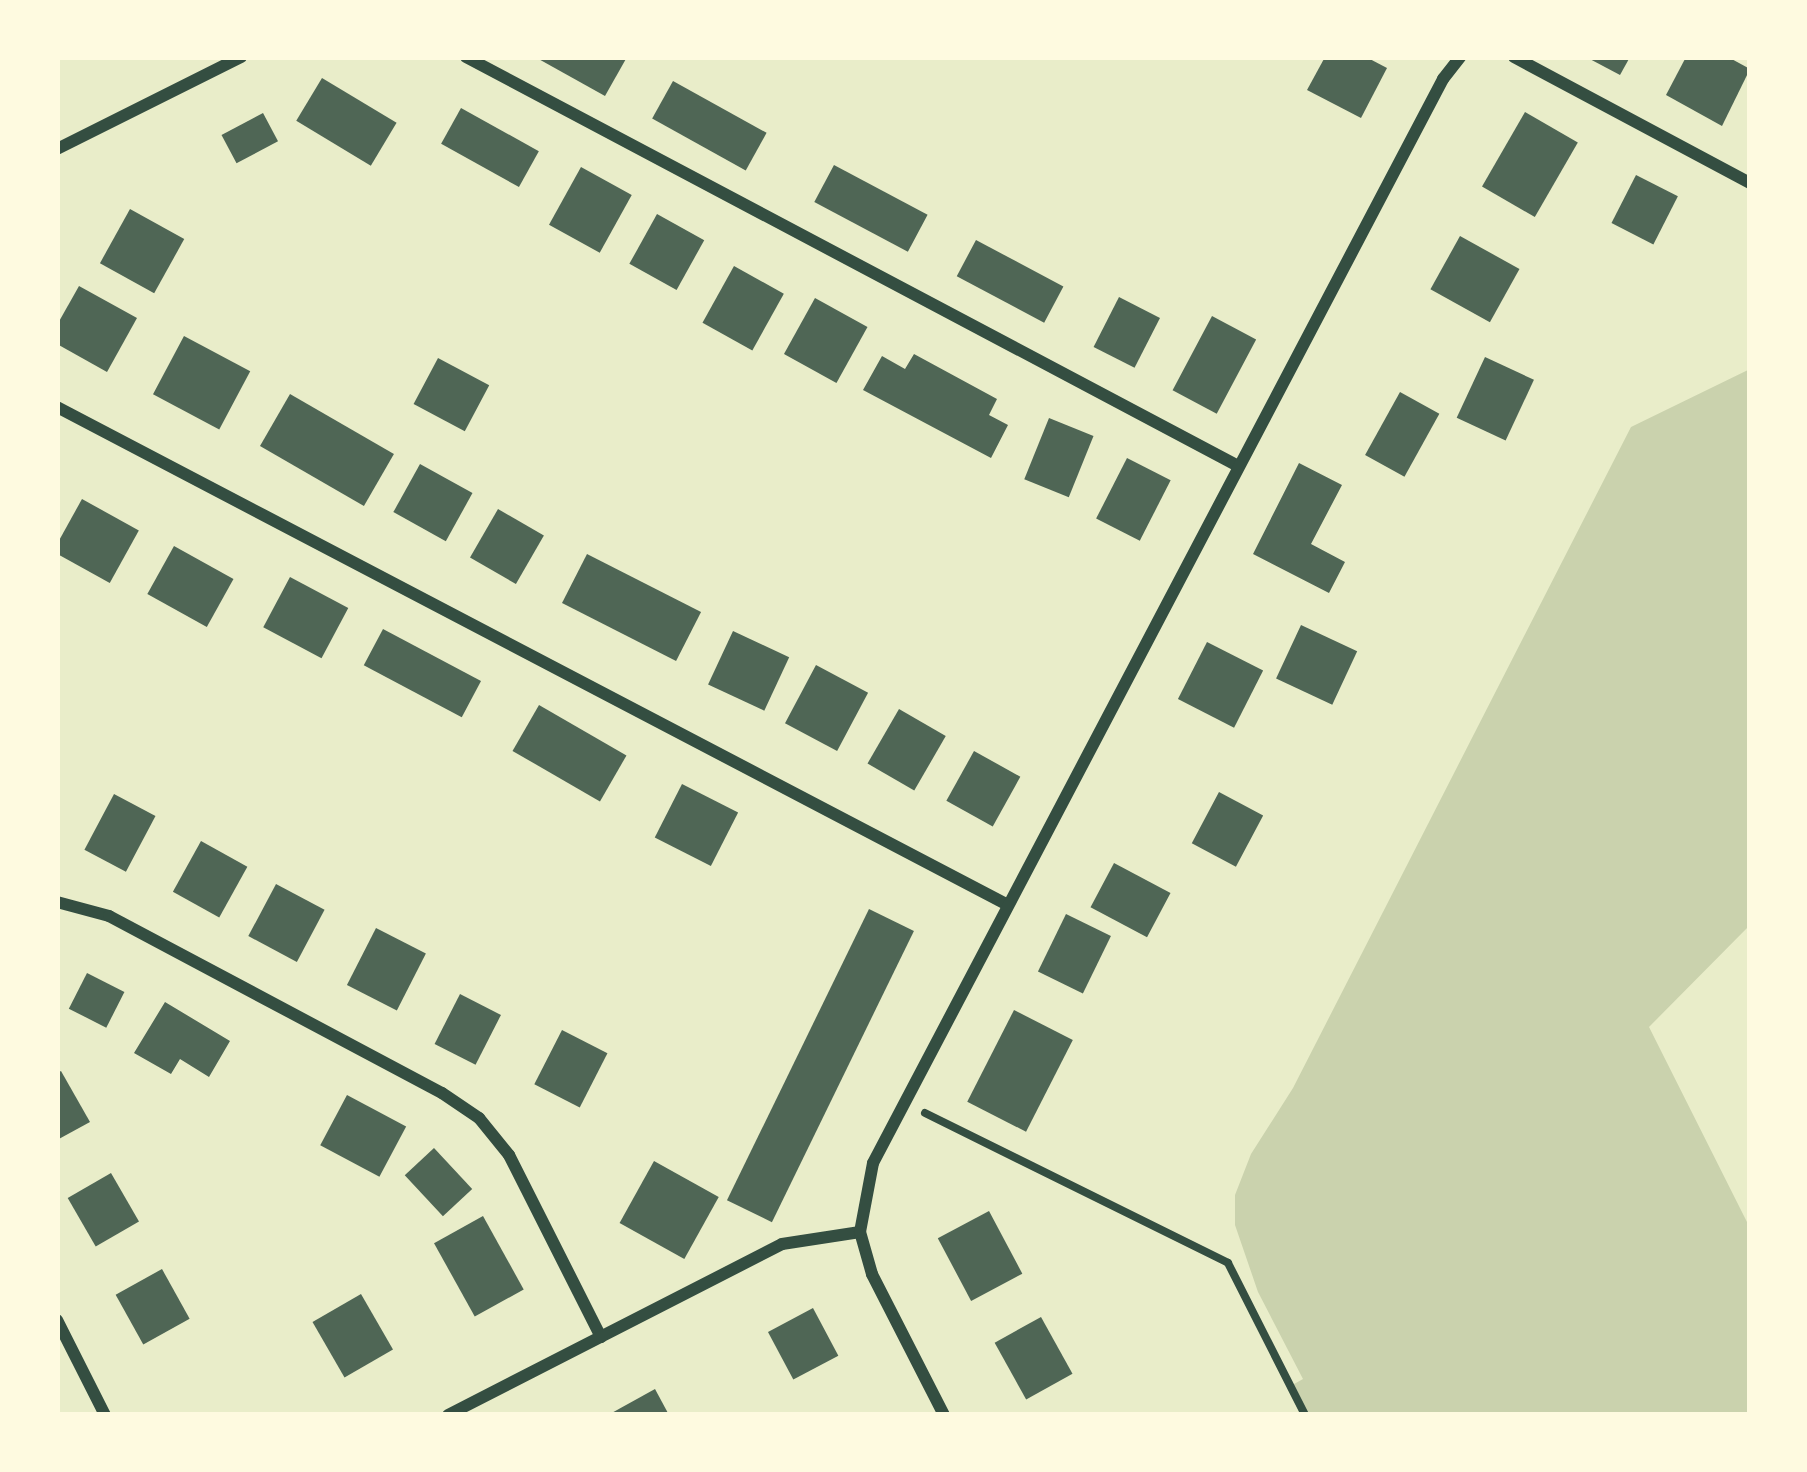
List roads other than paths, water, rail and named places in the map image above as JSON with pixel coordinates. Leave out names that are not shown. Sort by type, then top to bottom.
[{"type":"street","points":[[57,149],[241,57]]},
{"type":"street","points":[[466,57],[1238,466]]},
{"type":"street","points":[[944,1415],[872,1274],[860,1232],[873,1163],[1443,79],[1460,57]]},
{"type":"street","points":[[1514,57],[1750,183]]},
{"type":"street","points":[[57,406],[1006,904]]},
{"type":"street","points":[[57,902],[109,916],[442,1093],[479,1118],[508,1155],[601,1337]]},
{"type":"street","points":[[448,1415],[782,1244],[822,1234],[860,1232]]},
{"type":"street","points":[[57,1320],[105,1415]]}]
